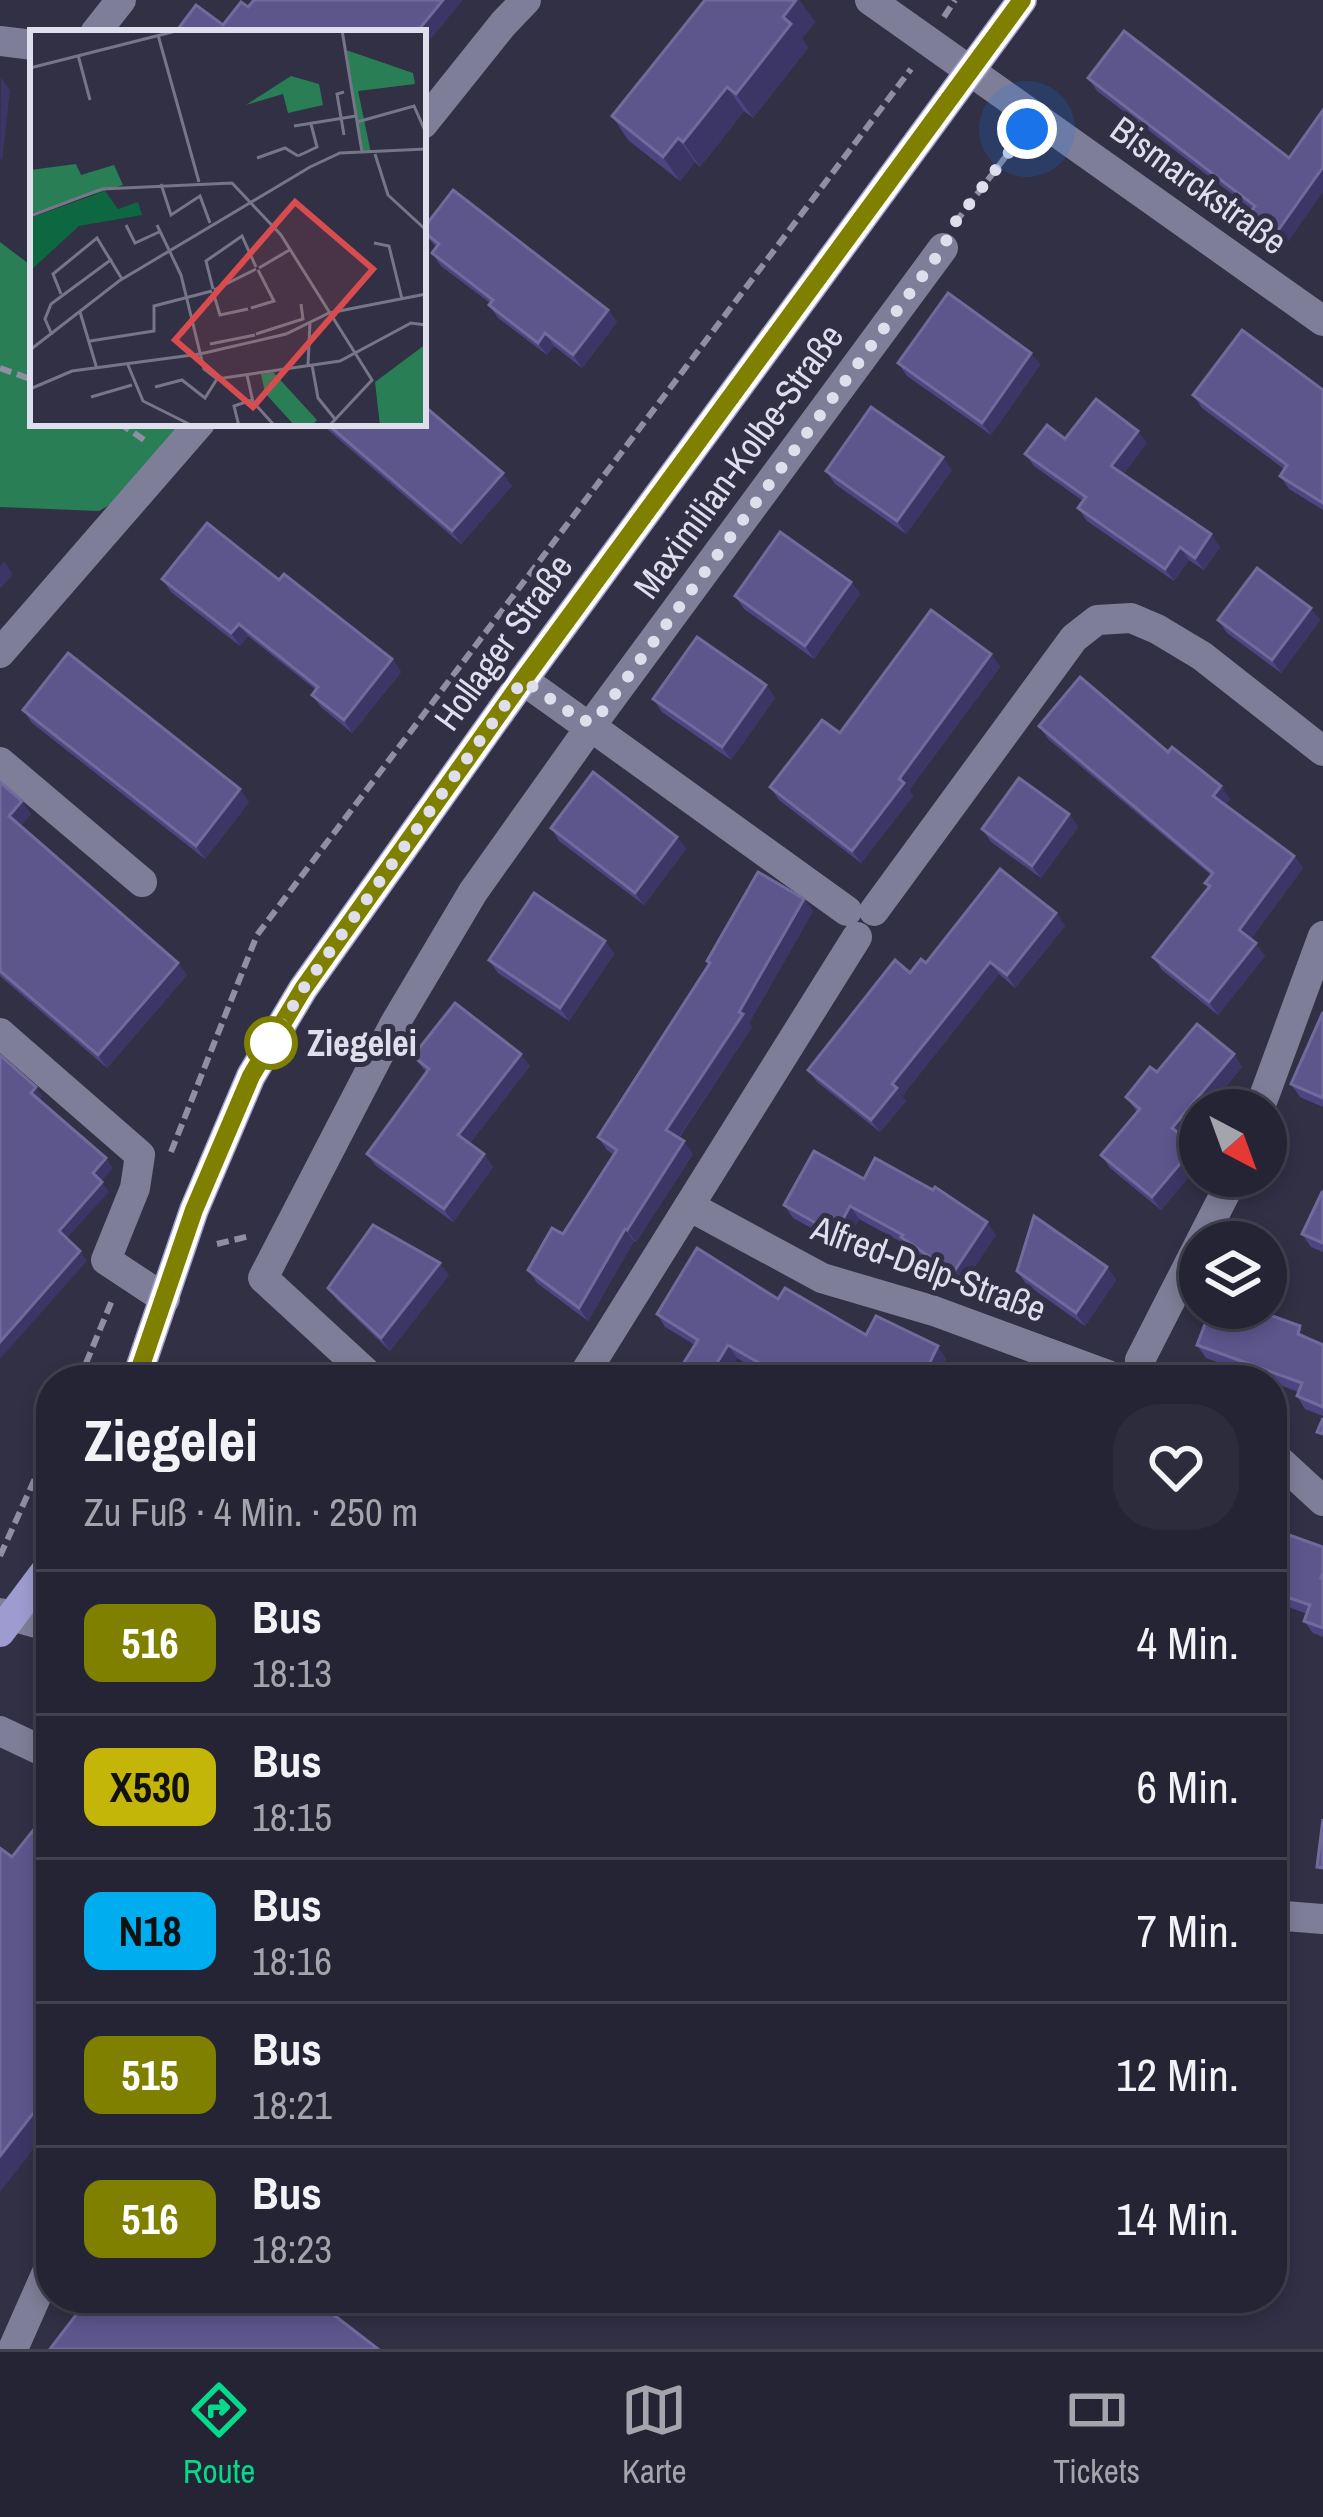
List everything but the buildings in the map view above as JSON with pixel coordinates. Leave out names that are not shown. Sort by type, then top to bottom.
[{"type":"main road","name":"Hollager Straße","points":[[141,1365],[194,1210],[251,1076],[303,989],[523,680],[1022,0]]},
{"type":"main road","points":[[4,1621],[36,1582]]},
{"type":"street","points":[[97,30],[121,0]]},
{"type":"street","points":[[426,120],[526,0]]},
{"type":"street","name":"Bismarckstraße","points":[[870,0],[1323,321]]},
{"type":"street","points":[[0,41],[30,45]]},
{"type":"street","name":"Maximilian-Kolbe-Straße","points":[[358,1365],[263,1278],[337,1131],[472,892],[943,248]]},
{"type":"street","points":[[0,653],[197,426]]},
{"type":"street","points":[[591,1365],[859,920],[1074,638],[1097,620],[1131,618],[1156,629],[1202,656],[1323,751]]},
{"type":"street","points":[[523,680],[859,920]]},
{"type":"street","points":[[0,762],[142,882]]},
{"type":"street","points":[[1267,1089],[1323,936]]},
{"type":"street","points":[[0,1034],[140,1155],[135,1188],[106,1260],[165,1299]]},
{"type":"street","points":[[1150,1365],[1225,1197]]},
{"type":"street","name":"Alfred-Delp-Straße","points":[[689,1206],[822,1278],[934,1311],[1076,1365]]},
{"type":"street","points":[[1287,1468],[1323,1501]]},
{"type":"street","points":[[4,1621],[36,1625]]},
{"type":"street","points":[[0,1731],[36,1748]]},
{"type":"street","points":[[1287,1916],[1323,1919]]},
{"type":"street","points":[[13,2349],[36,2298]]},
{"type":"path","points":[[165,1166],[257,935],[902,84],[955,0]]},
{"type":"path","points":[[943,248],[954,224],[1027,129]]},
{"type":"path","points":[[0,368],[30,379]]},
{"type":"path","points":[[184,1242],[209,1246],[289,1226]]},
{"type":"path","points":[[86,1365],[123,1271]]},
{"type":"path","points":[[0,1556],[36,1476]]},
{"type":"green space","points":[[0,242],[30,265],[30,426],[179,426],[128,494],[99,511],[0,507]]},
{"type":"bus line","name":"516","points":[[142,1365],[194,1210],[251,1076],[303,989],[523,680],[1022,0]]},
{"type":"place","name":"Ziegelei","points":[[271,1043]]},
{"type":"route","points":[[271,1043],[303,989],[523,680],[584,722],[596,720],[1027,129]]}]
